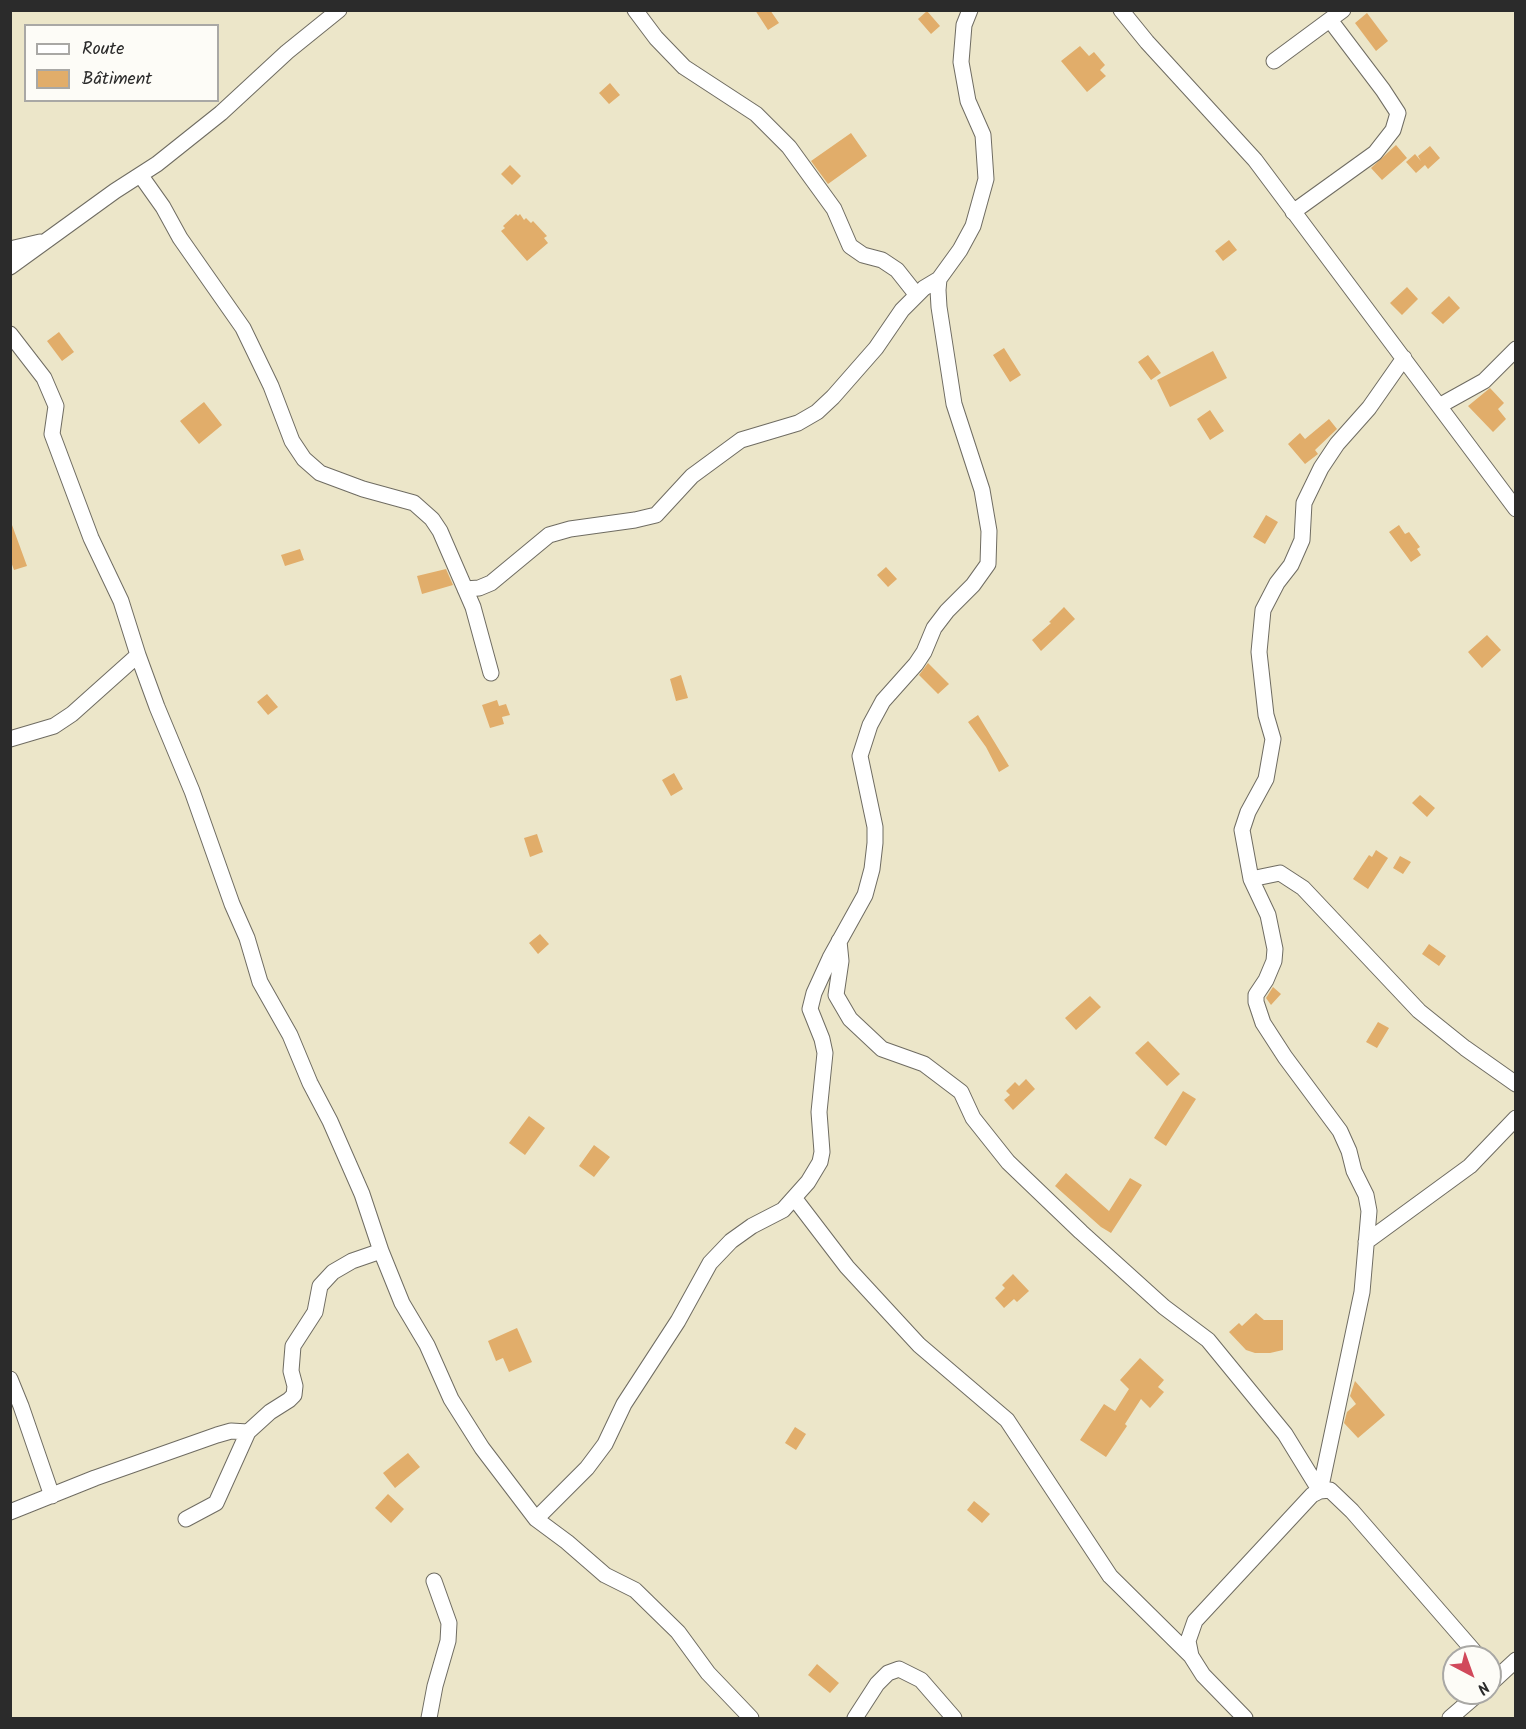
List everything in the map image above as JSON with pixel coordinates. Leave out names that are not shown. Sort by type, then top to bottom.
[{"type":"street","points":[[10,267],[115,191],[141,176],[221,113],[287,52],[339,10]]},
{"type":"street","points":[[635,10],[656,38],[684,67],[756,114],[789,147],[834,209],[850,246],[863,255],[882,261],[897,270],[916,294]]},
{"type":"street","points":[[465,589],[480,588],[491,583],[549,535],[570,529],[656,515],[692,476],[741,440],[798,423],[818,412],[876,348],[916,294],[939,279],[960,250],[973,226],[986,179],[983,135],[968,101],[961,62],[964,25],[970,10]]},
{"type":"street","points":[[1122,10],[1147,42],[1255,160],[1515,509]]},
{"type":"street","points":[[1274,61],[1343,10]]},
{"type":"street","points":[[1293,212],[1375,153],[1393,130],[1398,113],[1330,20]]},
{"type":"street","points":[[141,176],[163,207],[180,238],[243,328],[272,386],[292,441],[304,459],[320,473],[363,489],[414,503],[424,511],[440,531],[476,617],[491,673]]},
{"type":"street","points":[[10,249],[46,240]]},
{"type":"street","points":[[536,1519],[587,1468],[605,1444],[624,1404],[678,1321],[710,1263],[731,1241],[752,1226],[783,1210],[795,1199],[817,1168],[822,1152],[819,1112],[825,1053],[810,1009],[814,993],[839,941],[865,895],[872,869],[875,843],[875,827],[860,756],[870,725],[883,701],[924,652],[940,620],[962,594],[973,585],[988,564],[989,531],[982,490],[954,404],[939,307],[939,279]]},
{"type":"street","points":[[10,334],[44,378],[56,406],[52,434],[91,537],[120,601],[157,707],[246,938],[260,982],[291,1035],[310,1083],[330,1121],[362,1194],[381,1251],[402,1303],[427,1345],[452,1399],[482,1448],[536,1519],[605,1575],[635,1590],[678,1632],[708,1673],[751,1719]]},
{"type":"street","points":[[1439,406],[1484,381],[1515,349]]},
{"type":"street","points":[[1320,1491],[1362,1292],[1369,1211],[1366,1195],[1354,1171],[1350,1151],[1340,1131],[1285,1057],[1263,1023],[1256,1002],[1258,990],[1266,980],[1274,961],[1275,949],[1268,915],[1251,879],[1242,830],[1248,812],[1266,779],[1273,739],[1266,715],[1259,652],[1263,610],[1277,583],[1291,565],[1302,540],[1305,503],[1321,468],[1337,444],[1369,408],[1404,358]]},
{"type":"street","points":[[10,739],[54,726],[72,714],[138,655]]},
{"type":"street","points":[[1251,879],[1280,873],[1303,888],[1419,1011],[1515,1084]]},
{"type":"street","points":[[839,941],[841,961],[836,995],[850,1019],[882,1049],[924,1064],[961,1092],[973,1118],[1008,1162],[1164,1307],[1208,1340],[1285,1434],[1320,1491]]},
{"type":"street","points":[[1366,1242],[1470,1166],[1515,1118]]},
{"type":"street","points":[[795,1199],[847,1267],[919,1345],[1007,1420],[1110,1576],[1191,1656],[1203,1675],[1245,1719]]},
{"type":"street","points":[[186,1519],[216,1503],[248,1432],[294,1395],[295,1386],[291,1371],[293,1346],[315,1312],[320,1286],[333,1272],[352,1261],[381,1251]]},
{"type":"street","points":[[10,1379],[52,1496]]},
{"type":"street","points":[[10,1512],[95,1478],[217,1435],[231,1431],[248,1432]]},
{"type":"street","points":[[1191,1656],[1188,1641],[1195,1621],[1312,1496],[1320,1491],[1330,1490],[1352,1511],[1469,1645]]},
{"type":"street","points":[[429,1719],[435,1686],[448,1641],[449,1623],[434,1581]]},
{"type":"street","points":[[1502,1670],[1515,1660]]},
{"type":"street","points":[[855,1719],[877,1684],[888,1673],[899,1669],[921,1680],[954,1719]]},
{"type":"street","points":[[1451,1718],[1466,1705]]},
{"type":"building","points":[[755,10],[770,10],[779,23],[768,30]]},
{"type":"building","points":[[927,11],[940,26],[931,34],[918,19]]},
{"type":"building","points":[[1367,13],[1388,41],[1376,51],[1355,23]]},
{"type":"building","points":[[1080,46],[1089,56],[1094,52],[1105,65],[1100,70],[1106,76],[1087,92],[1061,61]]},
{"type":"building","points":[[610,83],[620,95],[609,104],[599,93]]},
{"type":"building","points":[[851,133],[867,156],[828,184],[811,161]]},
{"type":"building","points":[[1396,145],[1407,158],[1382,180],[1371,168]]},
{"type":"building","points":[[1430,146],[1440,158],[1428,169],[1425,165],[1416,173],[1406,162],[1415,154],[1421,161],[1418,156]]},
{"type":"building","points":[[510,165],[521,176],[512,185],[501,174]]},
{"type":"building","points":[[516,214],[518,216],[520,214],[524,220],[526,218],[531,223],[533,221],[547,236],[544,238],[548,243],[527,261],[501,231],[505,228],[503,226]]},
{"type":"building","points":[[1229,240],[1237,250],[1223,261],[1215,251]]},
{"type":"building","points":[[1407,287],[1418,299],[1402,315],[1390,303]]},
{"type":"building","points":[[1449,296],[1460,308],[1443,324],[1431,313]]},
{"type":"building","points":[[59,332],[74,352],[62,361],[47,341]]},
{"type":"building","points":[[1004,348],[1021,375],[1010,382],[993,355]]},
{"type":"building","points":[[1213,351],[1227,378],[1170,407],[1157,380]]},
{"type":"building","points":[[1148,355],[1161,373],[1151,380],[1138,362]]},
{"type":"building","points":[[1490,388],[1504,403],[1498,409],[1506,419],[1493,432],[1468,406]]},
{"type":"building","points":[[204,402],[222,425],[199,444],[180,421]]},
{"type":"building","points":[[1210,410],[1224,431],[1210,440],[1197,419]]},
{"type":"building","points":[[1329,419],[1337,429],[1315,450],[1318,454],[1305,464],[1288,444],[1300,433],[1305,439]]},
{"type":"building","points":[[1266,515],[1278,522],[1265,544],[1253,537]]},
{"type":"building","points":[[10,525],[12,525],[27,566],[14,570],[10,559]]},
{"type":"building","points":[[1399,525],[1405,534],[1409,532],[1420,547],[1417,549],[1421,555],[1411,562],[1389,532]]},
{"type":"building","points":[[300,549],[304,560],[285,566],[281,555]]},
{"type":"building","points":[[886,567],[897,579],[888,587],[877,575]]},
{"type":"building","points":[[446,569],[453,585],[422,594],[417,576]]},
{"type":"building","points":[[1064,607],[1075,619],[1041,651],[1032,640],[1051,623],[1049,622]]},
{"type":"building","points":[[1487,635],[1501,650],[1482,668],[1468,652]]},
{"type":"building","points":[[928,663],[949,684],[938,694],[919,675]]},
{"type":"building","points":[[681,675],[688,698],[676,701],[670,679]]},
{"type":"building","points":[[267,694],[278,707],[268,715],[257,702]]},
{"type":"building","points":[[497,700],[499,706],[506,704],[510,715],[502,717],[504,724],[490,728],[482,705]]},
{"type":"building","points":[[978,715],[1009,766],[999,772],[986,747],[968,722]]},
{"type":"building","points":[[674,773],[683,789],[671,796],[662,780]]},
{"type":"building","points":[[1420,795],[1435,808],[1427,817],[1412,803]]},
{"type":"building","points":[[537,834],[543,852],[530,857],[524,838]]},
{"type":"building","points":[[1376,850],[1388,858],[1368,889],[1353,879],[1369,855],[1372,857]]},
{"type":"building","points":[[1400,856],[1411,862],[1403,874],[1393,868]]},
{"type":"building","points":[[540,934],[549,944],[538,954],[529,943]]},
{"type":"building","points":[[1429,944],[1446,956],[1439,966],[1422,954]]},
{"type":"building","points":[[1273,987],[1281,994],[1271,1005],[1266,998]]},
{"type":"building","points":[[1090,996],[1101,1007],[1076,1030],[1065,1018]]},
{"type":"building","points":[[1378,1022],[1389,1028],[1377,1048],[1366,1042]]},
{"type":"building","points":[[1148,1041],[1180,1074],[1167,1086],[1135,1053]]},
{"type":"building","points":[[1026,1079],[1035,1089],[1013,1110],[1004,1100],[1010,1095],[1006,1091],[1015,1082],[1019,1086]]},
{"type":"building","points":[[1183,1091],[1196,1099],[1166,1146],[1154,1138]]},
{"type":"building","points":[[529,1116],[545,1128],[525,1155],[509,1143]]},
{"type":"building","points":[[594,1145],[610,1157],[594,1177],[579,1166]]},
{"type":"building","points":[[1066,1173],[1109,1211],[1130,1178],[1142,1185],[1111,1233],[1101,1227],[1055,1186]]},
{"type":"building","points":[[1013,1274],[1029,1291],[1017,1302],[1014,1299],[1004,1308],[995,1298],[1005,1288],[1002,1285]]},
{"type":"building","points":[[1256,1313],[1264,1320],[1283,1320],[1283,1350],[1255,1353],[1246,1350],[1229,1332],[1239,1323],[1242,1326]]},
{"type":"building","points":[[517,1328],[532,1362],[509,1372],[503,1358],[496,1361],[488,1341]]},
{"type":"building","points":[[1140,1358],[1164,1380],[1158,1387],[1164,1392],[1150,1408],[1141,1399],[1125,1424],[1127,1426],[1106,1457],[1080,1440],[1104,1404],[1115,1411],[1129,1389],[1120,1380]]},
{"type":"building","points":[[1355,1381],[1385,1415],[1358,1438],[1344,1423],[1347,1412],[1356,1404],[1350,1396]]},
{"type":"building","points":[[795,1427],[806,1434],[796,1450],[785,1443]]},
{"type":"building","points":[[408,1453],[420,1467],[395,1488],[383,1473]]},
{"type":"building","points":[[388,1494],[404,1509],[391,1523],[375,1508]]},
{"type":"building","points":[[974,1501],[990,1514],[982,1523],[967,1510]]},
{"type":"building","points":[[817,1664],[839,1683],[830,1693],[808,1675]]}]
